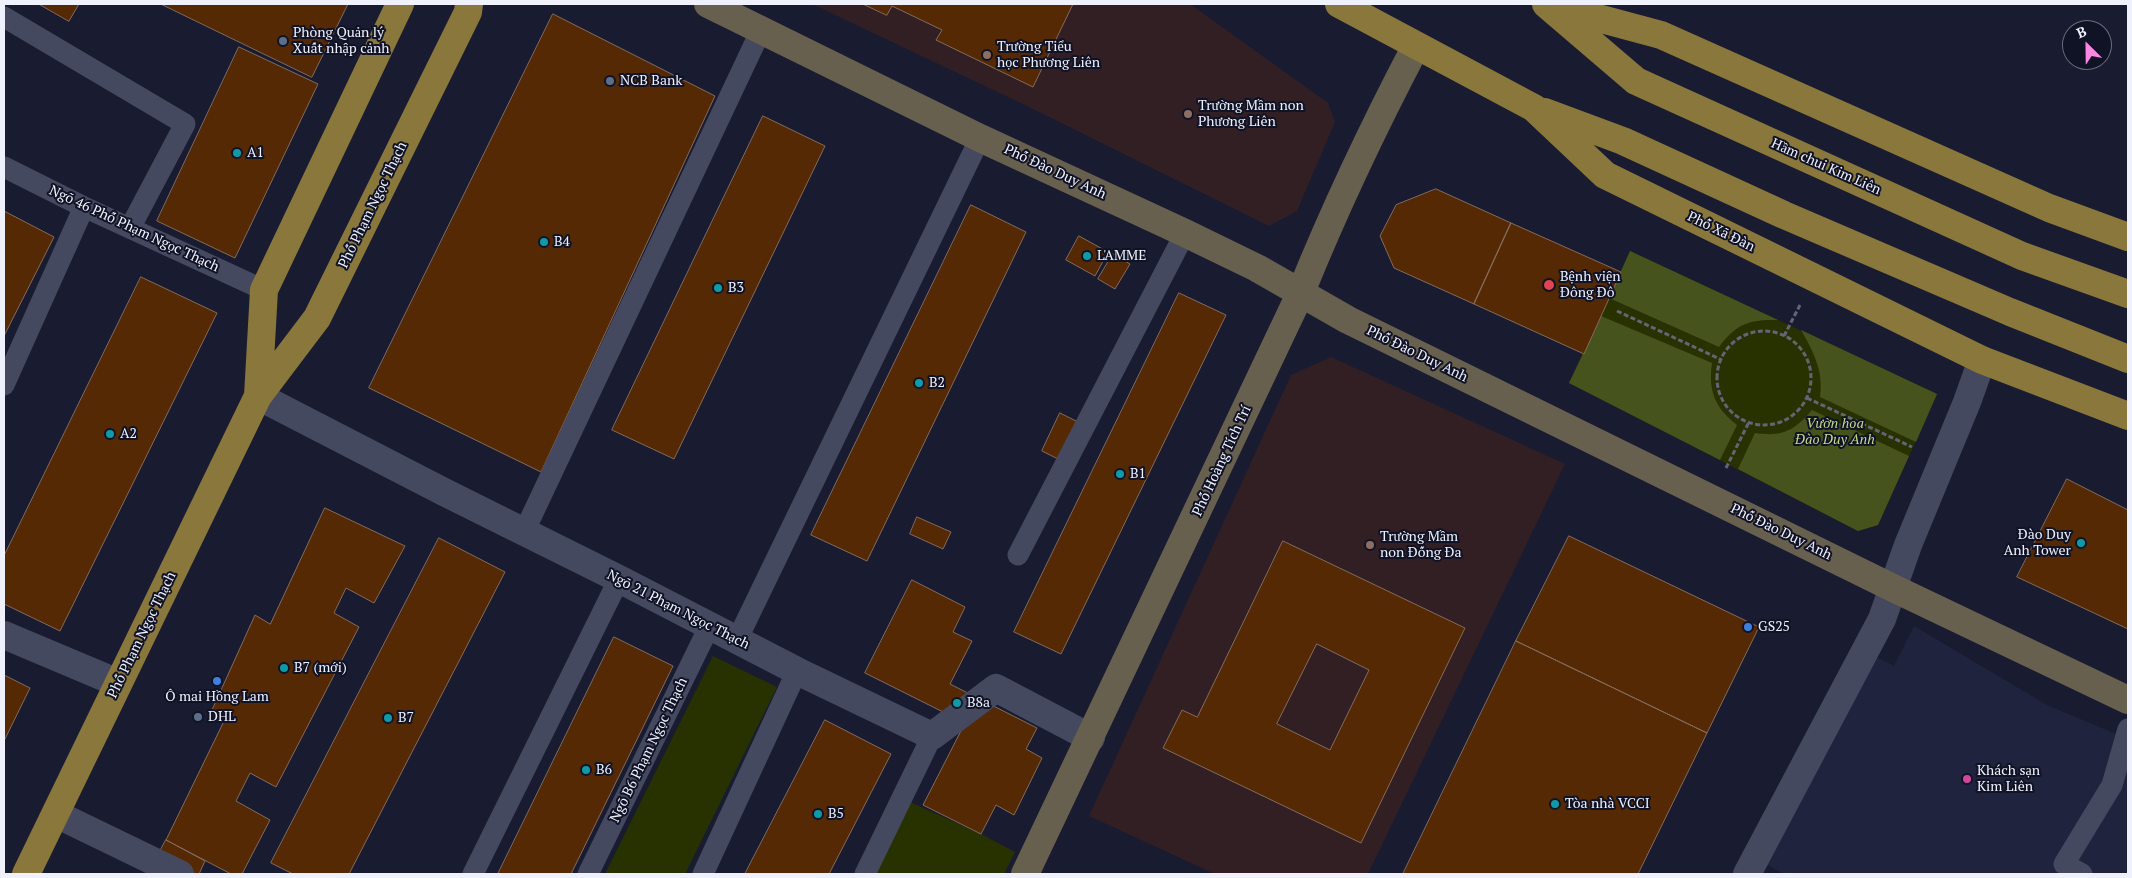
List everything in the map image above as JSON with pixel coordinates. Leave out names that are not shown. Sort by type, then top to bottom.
[{"type":"main road","name":"Phố Phạm Ngọc Thạch","points":[[258,396],[264,290],[400,4]]},
{"type":"main road","name":"Phố Phạm Ngọc Thạch","points":[[26,874],[258,396],[317,318],[468,12],[469,4]]},
{"type":"main road","name":"Phố Xã Đàn","points":[[1339,4],[1534,108],[1605,175],[1982,360],[2128,416]]},
{"type":"main road","points":[[1545,4],[1662,36],[2049,208],[2128,237]]},
{"type":"main road","name":"Hầm chui Kim Liên","points":[[1545,4],[1636,81],[2022,256],[2128,294]]},
{"type":"main road","points":[[1534,108],[1623,141],[1784,215],[2010,312],[2128,359]]},
{"type":"street","name":"Phố Đào Duy Anh","points":[[708,4],[980,138],[1185,233],[1302,292],[1348,320],[1893,588],[2128,700]]},
{"type":"street","name":"Phố Hoàng Tích Trí","points":[[1025,874],[1302,292],[1330,223],[1389,98],[1416,46]]},
{"type":"street","points":[[1748,874],[1882,618],[1908,545],[1967,402],[1982,360]]},
{"type":"street","name":"Ngõ 21 Phạm Ngọc Thạch","points":[[258,396],[797,671],[932,736]]},
{"type":"street","points":[[4,635],[118,683]]},
{"type":"street","points":[[932,736],[996,688],[1091,738]]},
{"type":"street","points":[[56,814],[180,874]]},
{"type":"lane","points":[[9,4],[4,16],[185,124],[130,228]]},
{"type":"lane","points":[[524,532],[761,30]]},
{"type":"lane","points":[[737,640],[980,138]]},
{"type":"lane","name":"Ngõ 46 Phố Phạm Ngọc Thạch","points":[[4,167],[84,208],[264,290]]},
{"type":"lane","points":[[4,385],[84,208]]},
{"type":"lane","points":[[1018,555],[1185,233]]},
{"type":"lane","points":[[473,874],[619,579]]},
{"type":"lane","name":"Ngõ B6 Phạm Ngọc Thạch","points":[[588,874],[710,625]]},
{"type":"lane","points":[[703,874],[797,671]]},
{"type":"lane","points":[[2082,874],[2064,864],[2120,788],[2128,729]]},
{"type":"lane","points":[[865,874],[932,736]]},
{"type":"path","points":[[1784,336],[1804,297]]},
{"type":"path","points":[[1617,311],[1722,360]]},
{"type":"path","points":[[1764,331],[1784,336],[1793,341],[1804,352],[1810,367],[1811,383],[1806,398],[1798,411],[1786,420],[1772,424],[1756,424],[1742,419],[1730,410],[1721,397],[1717,382],[1718,367],[1724,353],[1735,341],[1748,334],[1764,331]]},
{"type":"path","points":[[1806,398],[1917,449]]},
{"type":"path","points":[[1726,468],[1749,422]]},
{"type":"shaded area","name":"Trường Mầm non Phương Liên","points":[[812,4],[1190,4],[1328,103],[1335,122],[1297,211],[1269,226],[1029,107]]},
{"type":"shaded area","name":"Trường Mầm non Đống Đa","points":[[1331,357],[1565,464],[1368,874],[1215,874],[1089,816],[1291,375]]},
{"type":"shaded area","name":"Khách sạn Kim Liên","points":[[1914,626],[2047,705],[2128,739],[2128,874],[1784,874],[1764,863],[1868,653],[1894,666]]},
{"type":"green space","name":"Vườn hoa Đào Duy Anh","points":[[1630,251],[1937,394],[1878,525],[1858,531],[1569,383]]},
{"type":"green space","points":[[1630,251],[1778,320],[1744,324],[1731,333],[1719,347],[1609,298]]},
{"type":"green space","points":[[1601,316],[1712,363],[1711,382],[1715,398],[1723,412],[1737,425],[1720,460],[1569,383]]},
{"type":"green space","points":[[1801,330],[1937,394],[1916,442],[1820,397],[1819,370]]},
{"type":"green space","points":[[1812,410],[1909,456],[1878,525],[1858,531],[1738,469],[1755,433],[1773,434],[1787,431],[1799,423]]},
{"type":"green space","points":[[713,656],[777,687],[685,874],[605,874]]},
{"type":"green space","points":[[910,802],[981,834],[1015,852],[1004,874],[875,874]]},
{"type":"building","points":[[39,4],[79,4],[69,21]]},
{"type":"building","name":"Phòng Quản lý Xuất nhập cảnh","points":[[161,4],[348,4],[312,77]]},
{"type":"building","points":[[863,4],[1073,4],[1033,87],[936,40],[942,30],[892,6],[887,15]]},
{"type":"building","name":"B4","points":[[553,14],[715,96],[541,472],[369,388]]},
{"type":"building","name":"A1","points":[[239,47],[318,84],[235,258],[157,221]]},
{"type":"building","name":"B3","points":[[763,116],[825,146],[674,459],[612,430]]},
{"type":"building","points":[[1436,189],[1511,223],[1474,304],[1394,268],[1380,236],[1396,205]]},
{"type":"building","name":"B2","points":[[971,205],[1026,232],[867,561],[811,535]]},
{"type":"building","points":[[4,211],[54,237],[4,336]]},
{"type":"building","name":"Bệnh viện Đông Đô","points":[[1511,223],[1621,272],[1584,354],[1474,304]]},
{"type":"building","name":"L'AMME","points":[[1079,236],[1108,252],[1095,276],[1066,260]]},
{"type":"building","points":[[1113,254],[1130,264],[1115,289],[1098,279]]},
{"type":"building","name":"A2","points":[[141,277],[217,313],[60,631],[4,604],[4,556]]},
{"type":"building","name":"B1","points":[[1179,293],[1226,315],[1061,654],[1014,632]]},
{"type":"building","points":[[1060,413],[1082,424],[1064,462],[1042,451]]},
{"type":"building","name":"Đào Duy Anh Tower","points":[[2067,479],[2128,510],[2128,629],[2017,577]]},
{"type":"building","name":"B7 (mới)","points":[[325,508],[405,546],[374,603],[346,588],[334,613],[359,627],[276,787],[250,773],[236,801],[270,820],[242,874],[231,874],[166,840],[226,717],[212,710],[255,615],[270,624]]},
{"type":"building","points":[[917,517],[951,532],[943,549],[910,534]]},
{"type":"building","points":[[1569,536],[1759,627],[1707,733],[1516,641]]},
{"type":"building","name":"B7","points":[[439,538],[505,572],[349,874],[293,874],[271,863]]},
{"type":"building","points":[[1283,541],[1465,628],[1361,843],[1163,748],[1182,710],[1197,717]],"holes":[[[1317,644],[1369,670],[1330,750],[1277,724]]]},
{"type":"building","name":"B8a","points":[[912,580],[965,607],[953,632],[972,641],[950,684],[1037,728],[1026,749],[1042,758],[1014,815],[996,805],[981,834],[923,805],[965,723],[865,673]]},
{"type":"building","name":"B6","points":[[614,637],[673,666],[571,874],[498,874]]},
{"type":"building","name":"Tòa nhà VCCI","points":[[1516,641],[1707,733],[1638,874],[1403,874]]},
{"type":"building","points":[[4,675],[30,688],[4,741]]},
{"type":"building","name":"B5","points":[[825,720],[891,754],[829,874],[745,874]]},
{"type":"building","points":[[166,840],[205,861],[199,874],[148,874]]},
{"type":"place","name":"Phòng Quản lý Xuất nhập cảnh","points":[[283,41]]},
{"type":"place","name":"Trường Tiểu học Phương Liên","points":[[987,55]]},
{"type":"place","name":"NCB Bank","points":[[610,81]]},
{"type":"place","name":"Trường Mầm non Phương Liên","points":[[1188,114]]},
{"type":"place","name":"A1","points":[[237,153]]},
{"type":"place","name":"B4","points":[[544,242]]},
{"type":"place","name":"L'AMME","points":[[1087,256]]},
{"type":"place","name":"Bệnh viện Đông Đô","points":[[1549,285]]},
{"type":"place","name":"B3","points":[[718,288]]},
{"type":"place","name":"B2","points":[[919,383]]},
{"type":"place","name":"A2","points":[[110,434]]},
{"type":"place","name":"B1","points":[[1120,474]]},
{"type":"place","name":"Đào Duy Anh Tower","points":[[2081,543]]},
{"type":"place","name":"Trường Mầm non Đống Đa","points":[[1370,545]]},
{"type":"place","name":"GS25","points":[[1748,627]]},
{"type":"place","name":"B7 (mới)","points":[[284,668]]},
{"type":"place","name":"Ô mai Hồng Lam","points":[[217,681]]},
{"type":"place","name":"B8a","points":[[957,703]]},
{"type":"place","name":"DHL","points":[[198,717]]},
{"type":"place","name":"B7","points":[[388,718]]},
{"type":"place","name":"B6","points":[[586,770]]},
{"type":"place","name":"Khách sạn Kim Liên","points":[[1967,779]]},
{"type":"place","name":"Tòa nhà VCCI","points":[[1555,804]]},
{"type":"place","name":"B5","points":[[818,814]]}]
